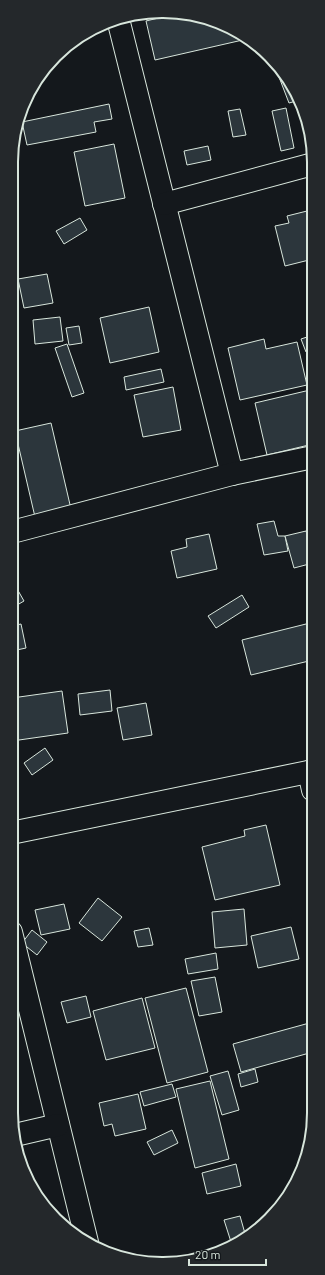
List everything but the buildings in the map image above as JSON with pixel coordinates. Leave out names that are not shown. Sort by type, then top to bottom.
[{"type":"street","points":[[119,25],[232,474]]},
{"type":"street","points":[[164,204],[307,166]]},
{"type":"street","points":[[18,530],[232,474],[307,457]]},
{"type":"street","points":[[18,832],[307,778]]},
{"type":"street","points":[[18,961],[85,1235]]},
{"type":"street","points":[[20,1134],[58,1125]]}]
